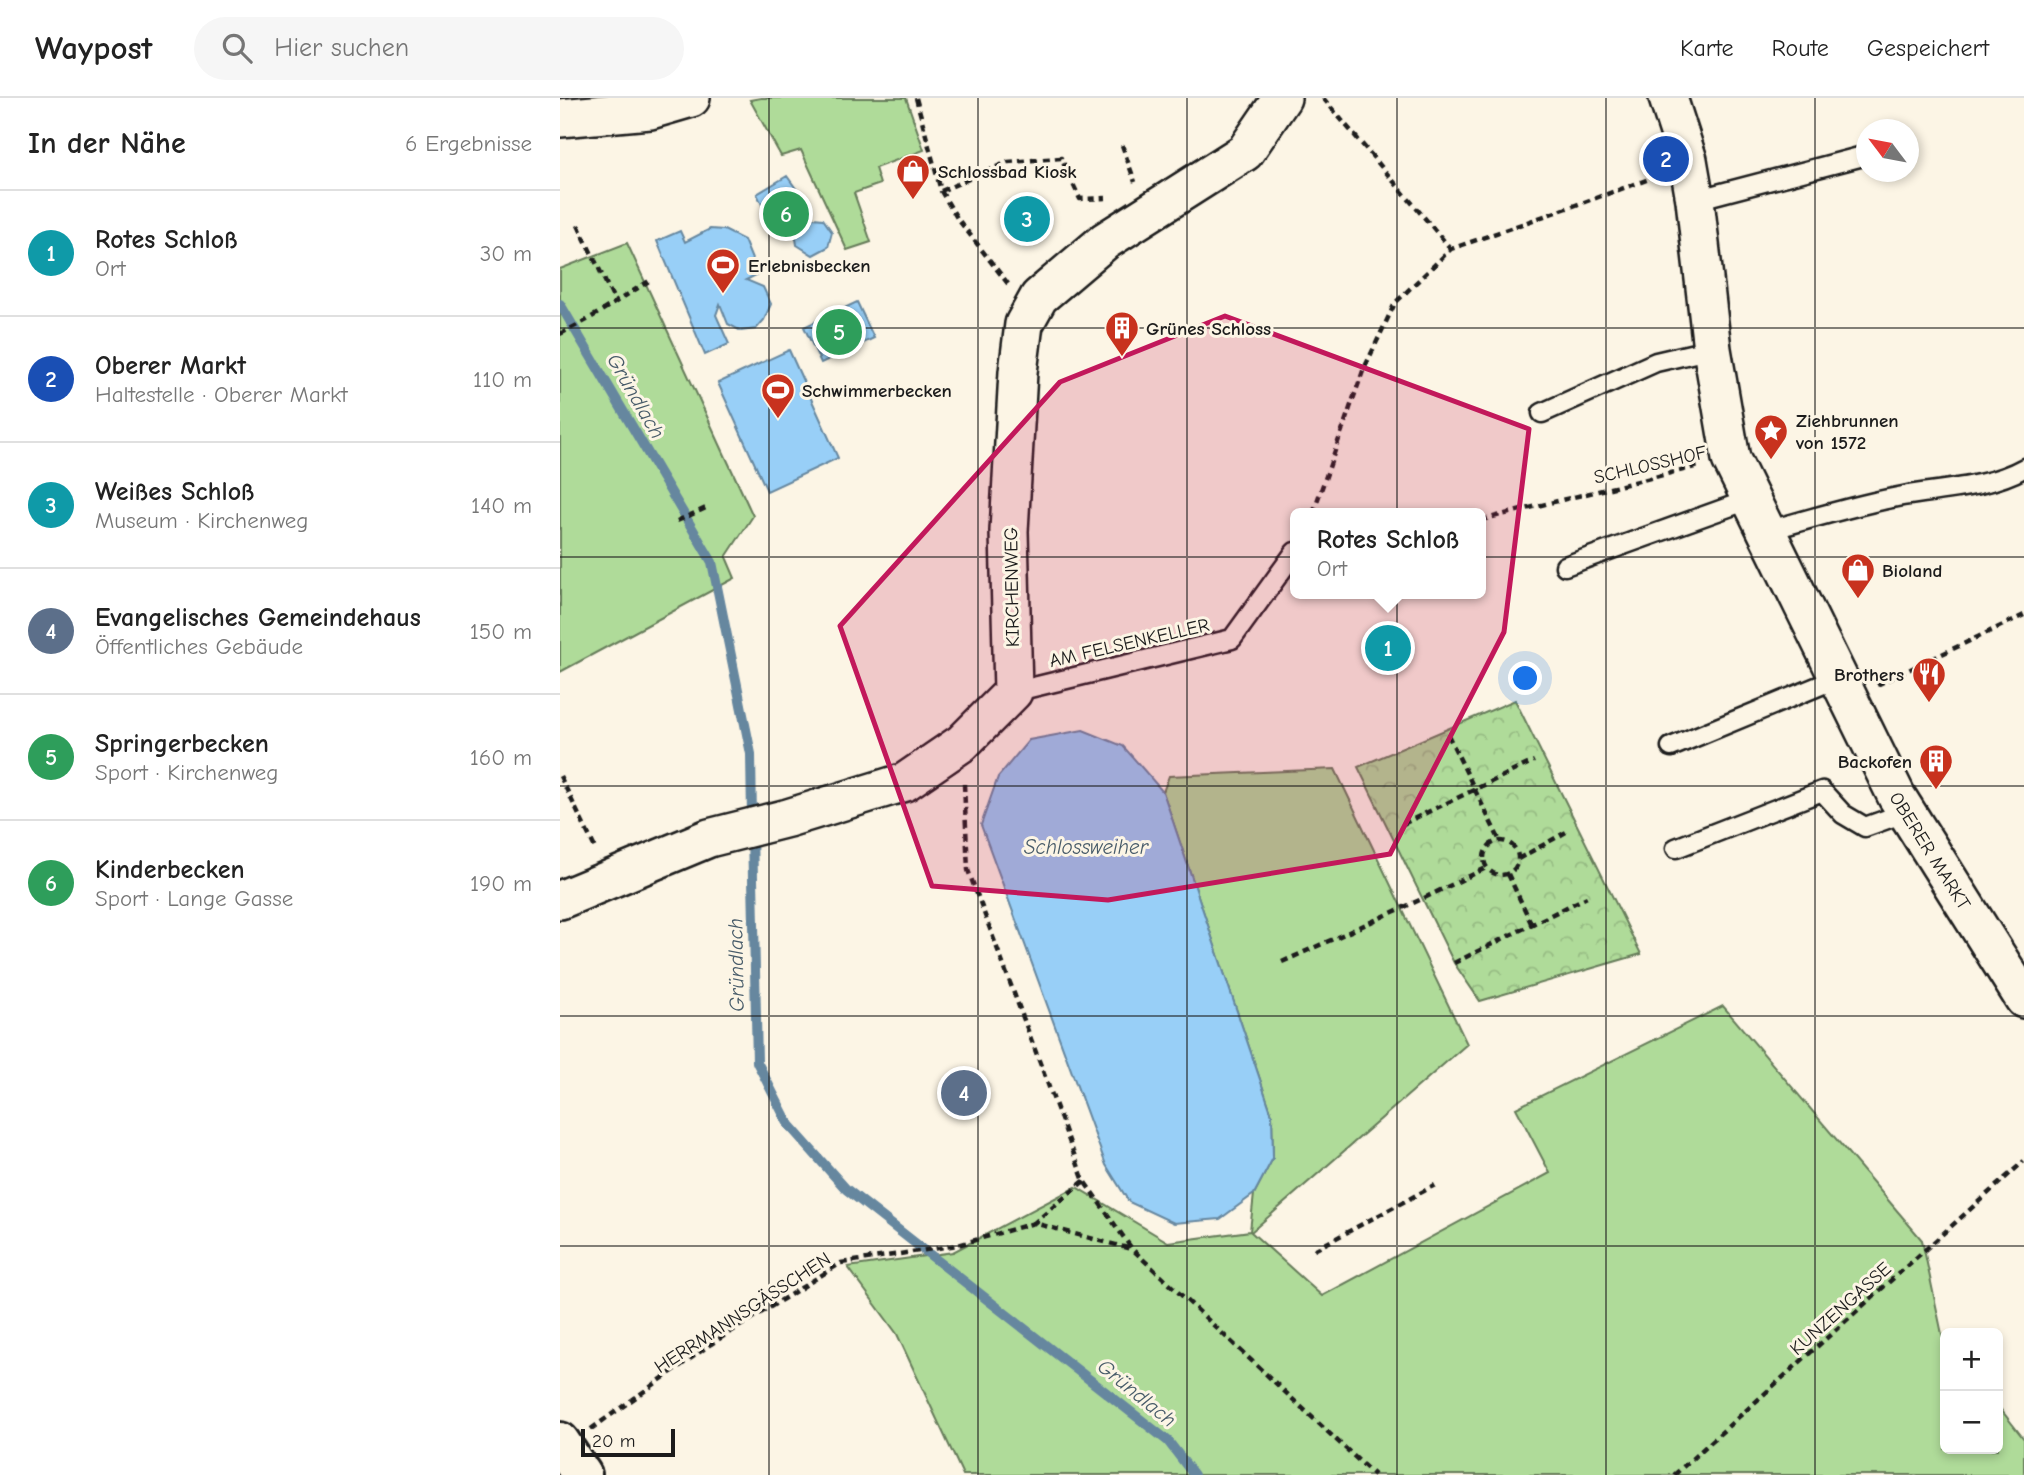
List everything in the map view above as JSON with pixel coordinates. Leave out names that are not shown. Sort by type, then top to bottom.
[{"type":"street","points":[[560,118],[650,110],[691,98]]},
{"type":"street","name":"KIRCHENWEG","points":[[1013,692],[1009,531],[1018,372],[1024,324],[1040,297],[1105,241],[1245,152],[1282,98]]},
{"type":"street","name":"OBERER MARKT","points":[[1668,98],[1693,187],[1712,349],[1731,459],[1843,689],[1907,812],[2024,999]]},
{"type":"street","points":[[560,900],[709,838],[788,818],[905,782],[962,743],[1013,692]]},
{"type":"lane","points":[[1693,187],[1856,157]]},
{"type":"lane","points":[[1542,413],[1656,362],[1712,349]]},
{"type":"lane","points":[[1564,566],[1759,515],[1972,486],[2024,468]]},
{"type":"lane","name":"AM FELSENKELLER","points":[[1013,692],[1232,639],[1290,559]]},
{"type":"lane","points":[[1671,747],[1843,689]]},
{"type":"lane","points":[[1676,848],[1822,792],[1843,814],[1865,827],[1907,812]]},
{"type":"path","points":[[916,98],[941,191],[957,218],[1006,281]]},
{"type":"path","points":[[1323,98],[1451,249]]},
{"type":"path","points":[[1122,145],[1131,172]]},
{"type":"path","points":[[941,191],[1008,162],[1061,158],[1080,199],[1107,198]]},
{"type":"path","points":[[1315,508],[1363,371],[1395,303],[1451,249],[1659,176],[1693,187]]},
{"type":"path","points":[[578,225],[615,302]]},
{"type":"path","points":[[560,334],[649,281]]},
{"type":"path","name":"SCHLOSSHOF","points":[[1486,519],[1731,459]]},
{"type":"path","points":[[677,521],[706,508]]},
{"type":"path","points":[[1843,689],[2024,615]]},
{"type":"path","points":[[1448,735],[1500,841],[1511,845],[1517,853],[1518,859],[1513,870],[1508,874],[1496,875],[1486,868],[1484,856],[1489,846],[1500,841]]},
{"type":"path","points":[[962,743],[968,870],[1084,1181],[1132,1249],[1374,1475]]},
{"type":"path","points":[[1403,824],[1534,761]]},
{"type":"path","points":[[560,776],[611,879]]},
{"type":"path","points":[[1518,859],[1568,831]]},
{"type":"path","points":[[1282,962],[1486,868]]},
{"type":"path","points":[[1508,874],[1532,925]]},
{"type":"path","points":[[1454,963],[1587,897]]},
{"type":"path","name":"KUNZENGASSE","points":[[1674,1475],[2024,1161]]},
{"type":"path","points":[[1034,1223],[1084,1181]]},
{"type":"path","points":[[1314,1250],[1435,1185]]},
{"type":"path","points":[[1034,1223],[1132,1249]]},
{"type":"path","name":"HERRMANNSGÄSSCHEN","points":[[569,1455],[711,1344],[841,1263],[958,1245],[1034,1223]]},
{"type":"highlighted area","points":[[1225,316],[1529,429],[1504,632],[1390,854],[1108,900],[932,886],[840,626],[1060,382]]},
{"type":"green space","points":[[906,98],[924,150],[875,168],[880,184],[854,193],[871,242],[847,250],[801,150],[781,156],[750,100]]},
{"type":"green space","points":[[627,243],[753,516],[726,557],[735,578],[560,672],[560,269]]},
{"type":"green space","points":[[1515,700],[1641,954],[1480,1001],[1454,963],[1358,767]]},
{"type":"green space","points":[[1335,769],[1467,1044],[1251,1232],[1322,1296],[1550,1173],[1516,1108],[1723,1006],[1922,1240],[1941,1328],[1940,1454],[2003,1454],[2003,1412],[2024,1439],[2024,1475],[963,1475],[897,1334],[848,1267],[953,1252],[1076,1187],[1168,1242],[1250,1231],[1254,1194],[1273,1158],[1272,1115],[1163,792],[1169,776]]},
{"type":"water","points":[[787,176],[797,190],[790,201],[803,217],[823,219],[832,232],[828,247],[813,255],[797,245],[794,226],[765,211],[757,194]]},
{"type":"water","name":"Erlebnisbecken","points":[[710,229],[724,230],[744,240],[758,274],[746,280],[763,287],[771,304],[764,320],[756,329],[741,331],[728,324],[720,304],[716,315],[729,344],[705,355],[657,241],[680,231],[685,242]]},
{"type":"water","points":[[857,302],[874,338],[821,363],[804,327]]},
{"type":"water","name":"Schwimmerbecken","points":[[789,350],[838,458],[767,491],[718,383]]},
{"type":"water","name":"Schlossweiher","points":[[1083,730],[1123,746],[1163,792],[1272,1115],[1273,1158],[1254,1194],[1220,1219],[1174,1223],[1129,1202],[1106,1165],[981,825],[998,777],[1029,740]]},
{"type":"waterway","name":"Gründlach","points":[[560,304],[712,562],[751,754],[752,818]]},
{"type":"waterway","name":"Gründlach","points":[[752,833],[757,1062],[789,1125],[846,1189],[1168,1441],[1194,1475]]},
{"type":"place","name":"Oberer Markt","points":[[1666,159]]},
{"type":"place","name":"Schlossbad Kiosk","points":[[913,201]]},
{"type":"place","name":"Kinderbecken","points":[[786,214]]},
{"type":"place","name":"Weißes Schloß","points":[[1027,219]]},
{"type":"place","name":"Erlebnisbecken","points":[[723,295]]},
{"type":"place","name":"Springerbecken","points":[[839,332]]},
{"type":"place","name":"Grünes Schloss","points":[[1122,358]]},
{"type":"place","name":"Schwimmerbecken","points":[[778,420]]},
{"type":"place","name":"Ziehbrunnen von 1572","points":[[1771,461]]},
{"type":"place","name":"Bioland","points":[[1858,600]]},
{"type":"place","name":"Rotes Schloß","points":[[1388,648]]},
{"type":"place","name":"Brothers","points":[[1929,704]]},
{"type":"place","name":"Backofen","points":[[1936,791]]},
{"type":"place","name":"Evangelisches Gemeindehaus","points":[[964,1093]]}]
